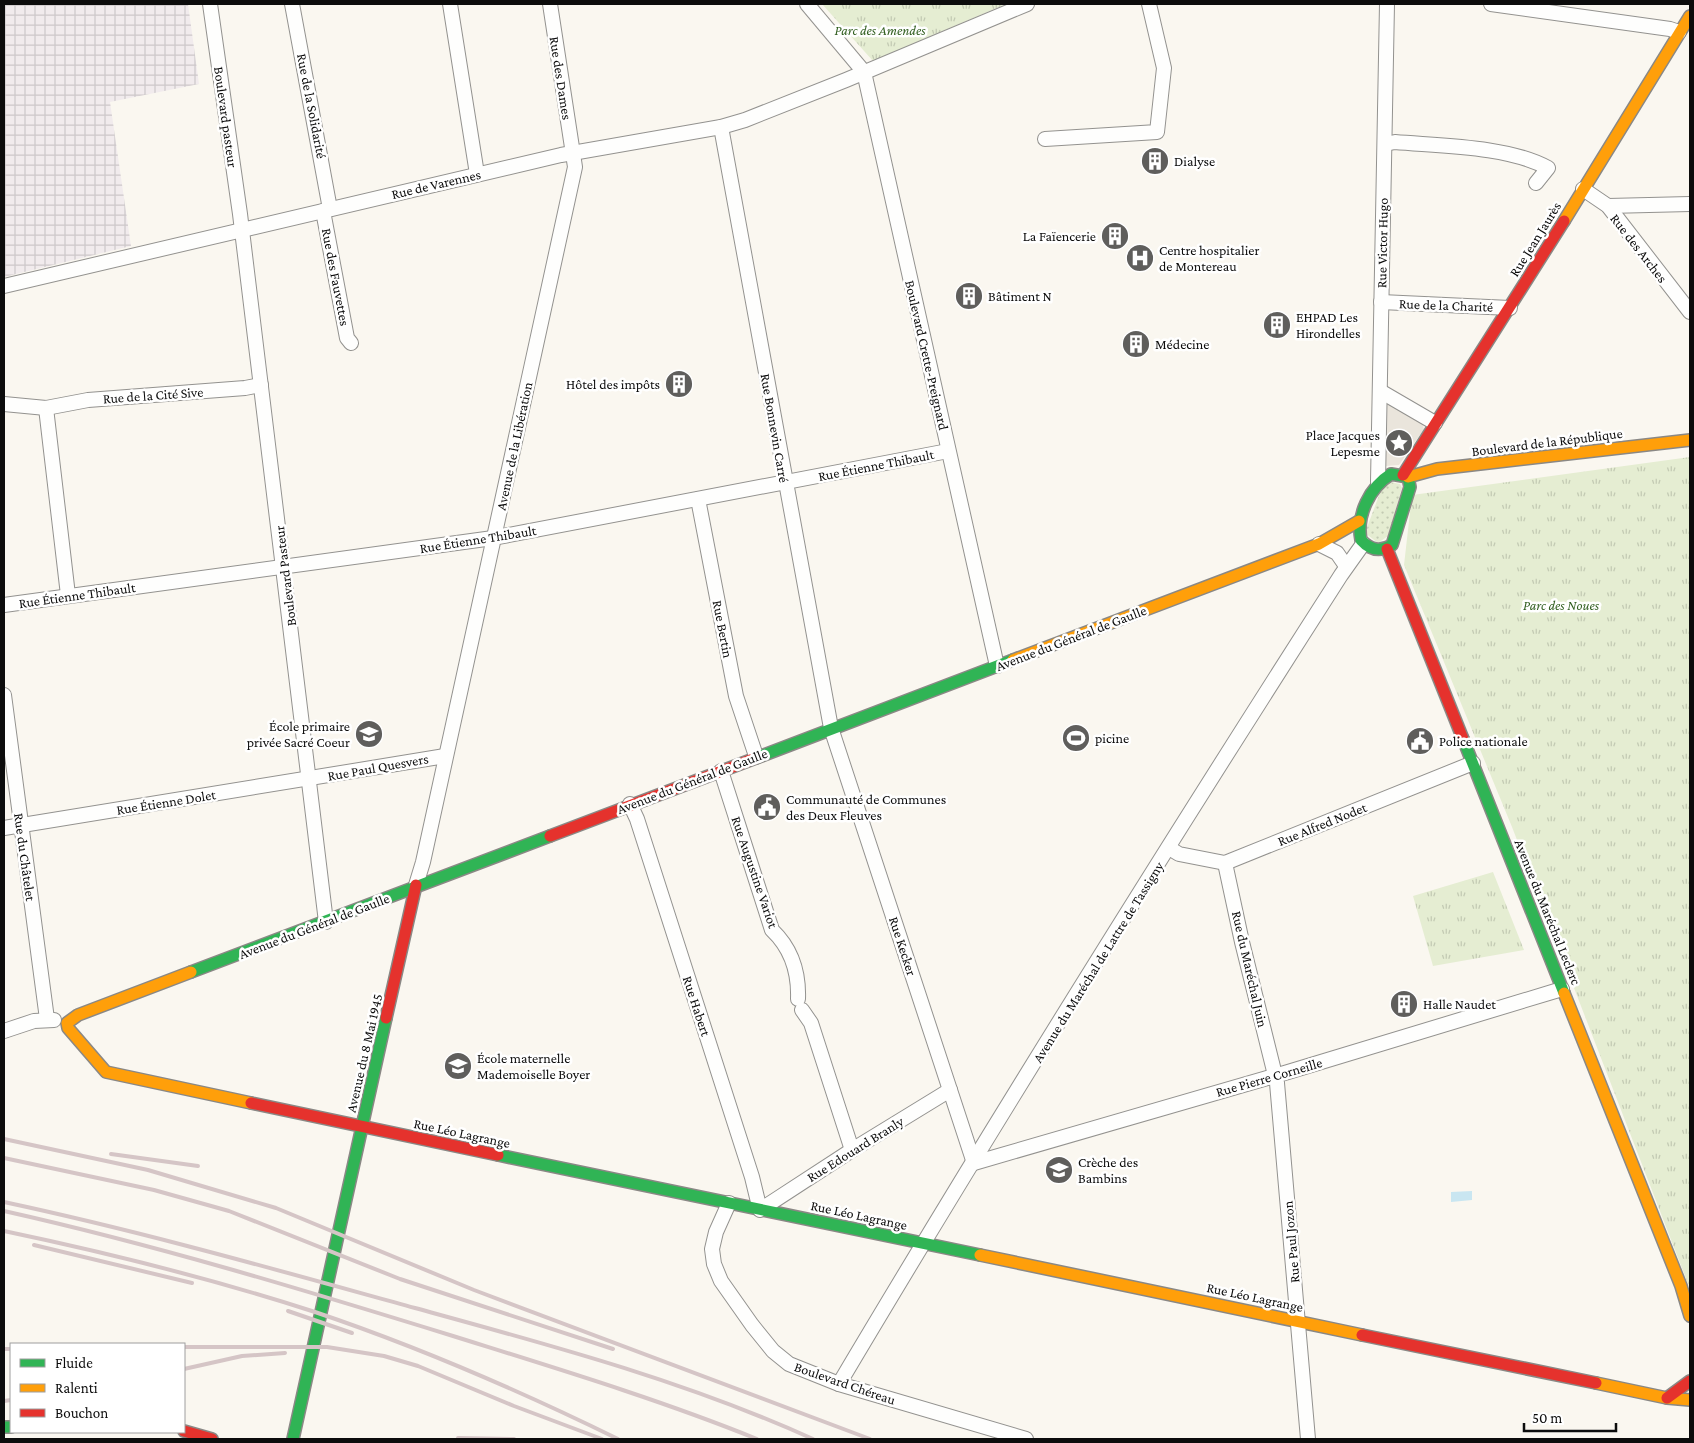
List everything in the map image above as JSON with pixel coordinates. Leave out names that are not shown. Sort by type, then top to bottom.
[{"type":"main road","name":"Rue Jean Jaurès","points":[[1405,476],[1435,423],[1510,308],[1690,16]]},
{"type":"main road","name":"Boulevard de la République","points":[[1405,476],[1437,469],[1690,440]]},
{"type":"main road","points":[[1391,474],[1405,476],[1410,487],[1397,535],[1392,545],[1387,549],[1374,549],[1355,542],[1360,521],[1378,482],[1391,474]]},
{"type":"main road","name":"Avenue du Général de Gaulle","points":[[67,1023],[78,1015],[326,922],[416,885],[1319,544],[1360,521]]},
{"type":"main road","name":"Avenue du Général de Gaulle","points":[[1319,544],[1355,542]]},
{"type":"main road","name":"Avenue du Maréchal Leclerc","points":[[1387,549],[1681,1286],[1690,1316]]},
{"type":"main road","name":"Avenue du 8 Mai 1945","points":[[292,1439],[416,885]]},
{"type":"main road","name":"Rue Léo Lagrange","points":[[67,1023],[72,1034],[106,1072],[922,1244],[1668,1398],[1690,1400]]},
{"type":"main road","points":[[1681,1286],[1690,1295]]},
{"type":"main road","points":[[1668,1398],[1690,1381]]},
{"type":"main road","points":[[185,1431],[212,1439]]},
{"type":"street","name":"Boulevard pasteur","points":[[210,4],[242,230]]},
{"type":"street","name":"Rue de la Solidarité","points":[[292,4],[327,210]]},
{"type":"street","points":[[450,4],[477,174]]},
{"type":"street","name":"Rue des Dames","points":[[550,4],[572,153]]},
{"type":"street","points":[[807,4],[864,72]]},
{"type":"street","name":"Rue de Varennes","points":[[4,286],[477,174],[572,153],[721,127],[745,120],[1027,4]]},
{"type":"street","points":[[1045,140],[1157,132],[1164,68],[1149,4]]},
{"type":"street","name":"Rue Victor Hugo","points":[[1378,482],[1387,4]]},
{"type":"street","points":[[1491,4],[1670,29],[1680,32]]},
{"type":"street","name":"Boulevard Crette-Preignard","points":[[864,72],[996,666]]},
{"type":"street","name":"Rue Bonnevin Carré","points":[[721,127],[831,728]]},
{"type":"street","points":[[1385,144],[1395,142],[1510,154],[1532,160],[1548,168],[1536,183]]},
{"type":"street","name":"Avenue de la Libération","points":[[416,885],[423,862],[575,168],[572,153]]},
{"type":"street","name":"Rue des Arches","points":[[1583,189],[1608,206],[1690,312]]},
{"type":"street","points":[[1608,206],[1690,204]]},
{"type":"street","name":"Rue des Fauvettes","points":[[327,210],[347,338],[350,342]]},
{"type":"street","name":"Boulevard Pasteur","points":[[242,230],[326,922]]},
{"type":"street","name":"Rue de la Charité","points":[[1381,302],[1510,308]]},
{"type":"street","name":"Rue de la Cité Sive","points":[[4,404],[46,408],[88,400],[245,388],[261,385]]},
{"type":"street","points":[[1380,391],[1435,423]]},
{"type":"street","points":[[46,408],[68,595]]},
{"type":"street","name":"Rue Étienne Thibault","points":[[4,604],[493,538],[948,451]]},
{"type":"street","name":"Rue Bertin","points":[[698,499],[736,696],[756,756]]},
{"type":"street","name":"Avenue du Maréchal de Lattre de Tassigny","points":[[839,1384],[922,1244],[1346,566],[1355,542]]},
{"type":"street","points":[[1319,544],[1337,553],[1346,566]]},
{"type":"street","name":"Rue du Châtelet","points":[[4,695],[47,1019]]},
{"type":"street","name":"Rue Kecker","points":[[831,728],[974,1163]]},
{"type":"street","name":"Rue Paul Quesvers","points":[[310,778],[445,756]]},
{"type":"street","name":"Rue Alfred Nodet","points":[[1225,863],[1473,763]]},
{"type":"street","name":"Rue Augustine Variot","points":[[720,770],[772,930],[784,942],[799,979],[800,1005],[811,1023],[852,1150]]},
{"type":"street","name":"Rue Étienne Dolet","points":[[4,828],[310,778]]},
{"type":"street","name":"Rue Habert","points":[[630,804],[637,819],[697,1005],[760,1210]]},
{"type":"street","points":[[1169,848],[1179,854],[1225,863]]},
{"type":"street","name":"Rue du Maréchal Juin","points":[[1225,863],[1242,942],[1275,1075]]},
{"type":"street","name":"Rue Pierre Corneille","points":[[974,1163],[1562,989]]},
{"type":"street","points":[[4,1031],[47,1019],[67,1023]]},
{"type":"street","name":"Rue Paul Jozon","points":[[1275,1075],[1308,1439]]},
{"type":"street","name":"Rue Edouard Branly","points":[[760,1210],[852,1150],[950,1090]]},
{"type":"street","name":"Boulevard Chéreau","points":[[729,1203],[716,1232],[712,1249],[714,1264],[721,1281],[773,1351],[789,1364],[839,1384],[1026,1439]]},
{"type":"shaded area","points":[[4,4],[188,4],[199,84],[110,102],[131,246],[4,277]]},
{"type":"shaded area","name":"Place Jacques Lepesme","points":[[1386,403],[1422,422],[1424,429],[1399,465],[1386,466],[1383,458]]},
{"type":"green space","name":"Parc des Amendes","points":[[822,4],[1006,4],[873,61]]},
{"type":"green space","name":"Parc des Noues","points":[[1690,457],[1690,1289],[1512,827],[1404,565],[1412,495]]},
{"type":"green space","points":[[1390,482],[1400,484],[1402,488],[1388,536],[1378,543],[1365,533],[1381,490]]},
{"type":"green space","points":[[1493,872],[1524,950],[1433,966],[1413,896]]},
{"type":"water","name":"picine","points":[[1077,729],[1082,730],[1085,734],[1074,748],[1067,743]]},
{"type":"water","points":[[1472,1191],[1472,1200],[1451,1202],[1451,1192]]},
{"type":"railway","points":[[4,1139],[148,1170],[276,1208],[474,1290],[870,1439]]},
{"type":"railway","points":[[111,1154],[198,1166]]},
{"type":"railway","points":[[4,1158],[154,1190],[229,1211],[400,1279],[613,1349]]},
{"type":"railway","points":[[4,1202],[210,1252],[567,1350],[716,1399],[813,1439]]},
{"type":"railway","points":[[4,1211],[174,1253],[341,1302],[606,1385],[720,1424],[757,1439]]},
{"type":"railway","points":[[4,1231],[161,1267],[315,1312],[469,1371],[618,1439]]},
{"type":"railway","points":[[34,1245],[192,1283]]},
{"type":"railway","points":[[288,1311],[352,1333]]},
{"type":"railway","points":[[185,1347],[327,1347],[384,1356],[418,1366],[514,1406],[602,1439]]},
{"type":"railway","points":[[4,1349],[10,1349]]},
{"type":"railway","points":[[185,1369],[242,1356],[285,1353]]},
{"type":"railway","points":[[4,1401],[10,1400]]},
{"type":"railway","points":[[458,1438],[514,1439]]},
{"type":"traffic: fast","points":[[1391,474],[1408,477],[1410,487],[1392,545],[1383,549],[1375,549],[1361,540],[1361,521],[1366,502],[1371,494],[1391,474]]},
{"type":"traffic: fast","points":[[756,758],[1013,660]]},
{"type":"traffic: fast","points":[[1463,739],[1564,993]]},
{"type":"traffic: fast","points":[[191,972],[550,836]]},
{"type":"traffic: fast","points":[[293,1439],[386,1018]]},
{"type":"traffic: fast","points":[[498,1155],[980,1255]]},
{"type":"traffic: fast","points":[[4,1427],[10,1427]]},
{"type":"traffic: slow","points":[[1564,221],[1690,16]]},
{"type":"traffic: slow","points":[[1408,477],[1437,469],[1690,440]]},
{"type":"traffic: slow","points":[[1013,660],[1319,544],[1359,521]]},
{"type":"traffic: slow","points":[[191,972],[78,1015],[67,1023],[68,1028],[106,1072],[251,1103]]},
{"type":"traffic: slow","points":[[1564,993],[1681,1286],[1690,1316]]},
{"type":"traffic: slow","points":[[980,1255],[1362,1335]]},
{"type":"traffic: slow","points":[[1596,1383],[1667,1398],[1690,1400]]},
{"type":"traffic: jam","points":[[1403,475],[1564,221]]},
{"type":"traffic: jam","points":[[1387,549],[1463,739]]},
{"type":"traffic: jam","points":[[550,836],[756,758]]},
{"type":"traffic: jam","points":[[386,1018],[416,885]]},
{"type":"traffic: jam","points":[[251,1103],[498,1155]]},
{"type":"traffic: jam","points":[[1362,1335],[1596,1383]]},
{"type":"traffic: jam","points":[[1667,1398],[1690,1381]]},
{"type":"traffic: jam","points":[[185,1431],[212,1439]]},
{"type":"place","name":"Dialyse","points":[[1155,161]]},
{"type":"place","name":"La Faïencerie","points":[[1115,236]]},
{"type":"place","name":"Centre hospitalier de Montereau","points":[[1140,258]]},
{"type":"place","name":"Bâtiment N","points":[[969,296]]},
{"type":"place","name":"EHPAD Les Hirondelles","points":[[1277,325]]},
{"type":"place","name":"Médecine","points":[[1136,344]]},
{"type":"place","name":"Hôtel des impôts","points":[[679,384]]},
{"type":"place","name":"Place Jacques Lepesme","points":[[1399,443]]},
{"type":"place","name":"École primaire privée Sacré Coeur","points":[[369,734]]},
{"type":"place","name":"picine","points":[[1076,738]]},
{"type":"place","name":"Police nationale","points":[[1420,741]]},
{"type":"place","name":"Communauté de Communes des Deux Fleuves","points":[[767,807]]},
{"type":"place","name":"Halle Naudet","points":[[1404,1004]]},
{"type":"place","name":"École maternelle Mademoiselle Boyer","points":[[458,1066]]},
{"type":"place","name":"Crèche des Bambins","points":[[1059,1170]]}]
